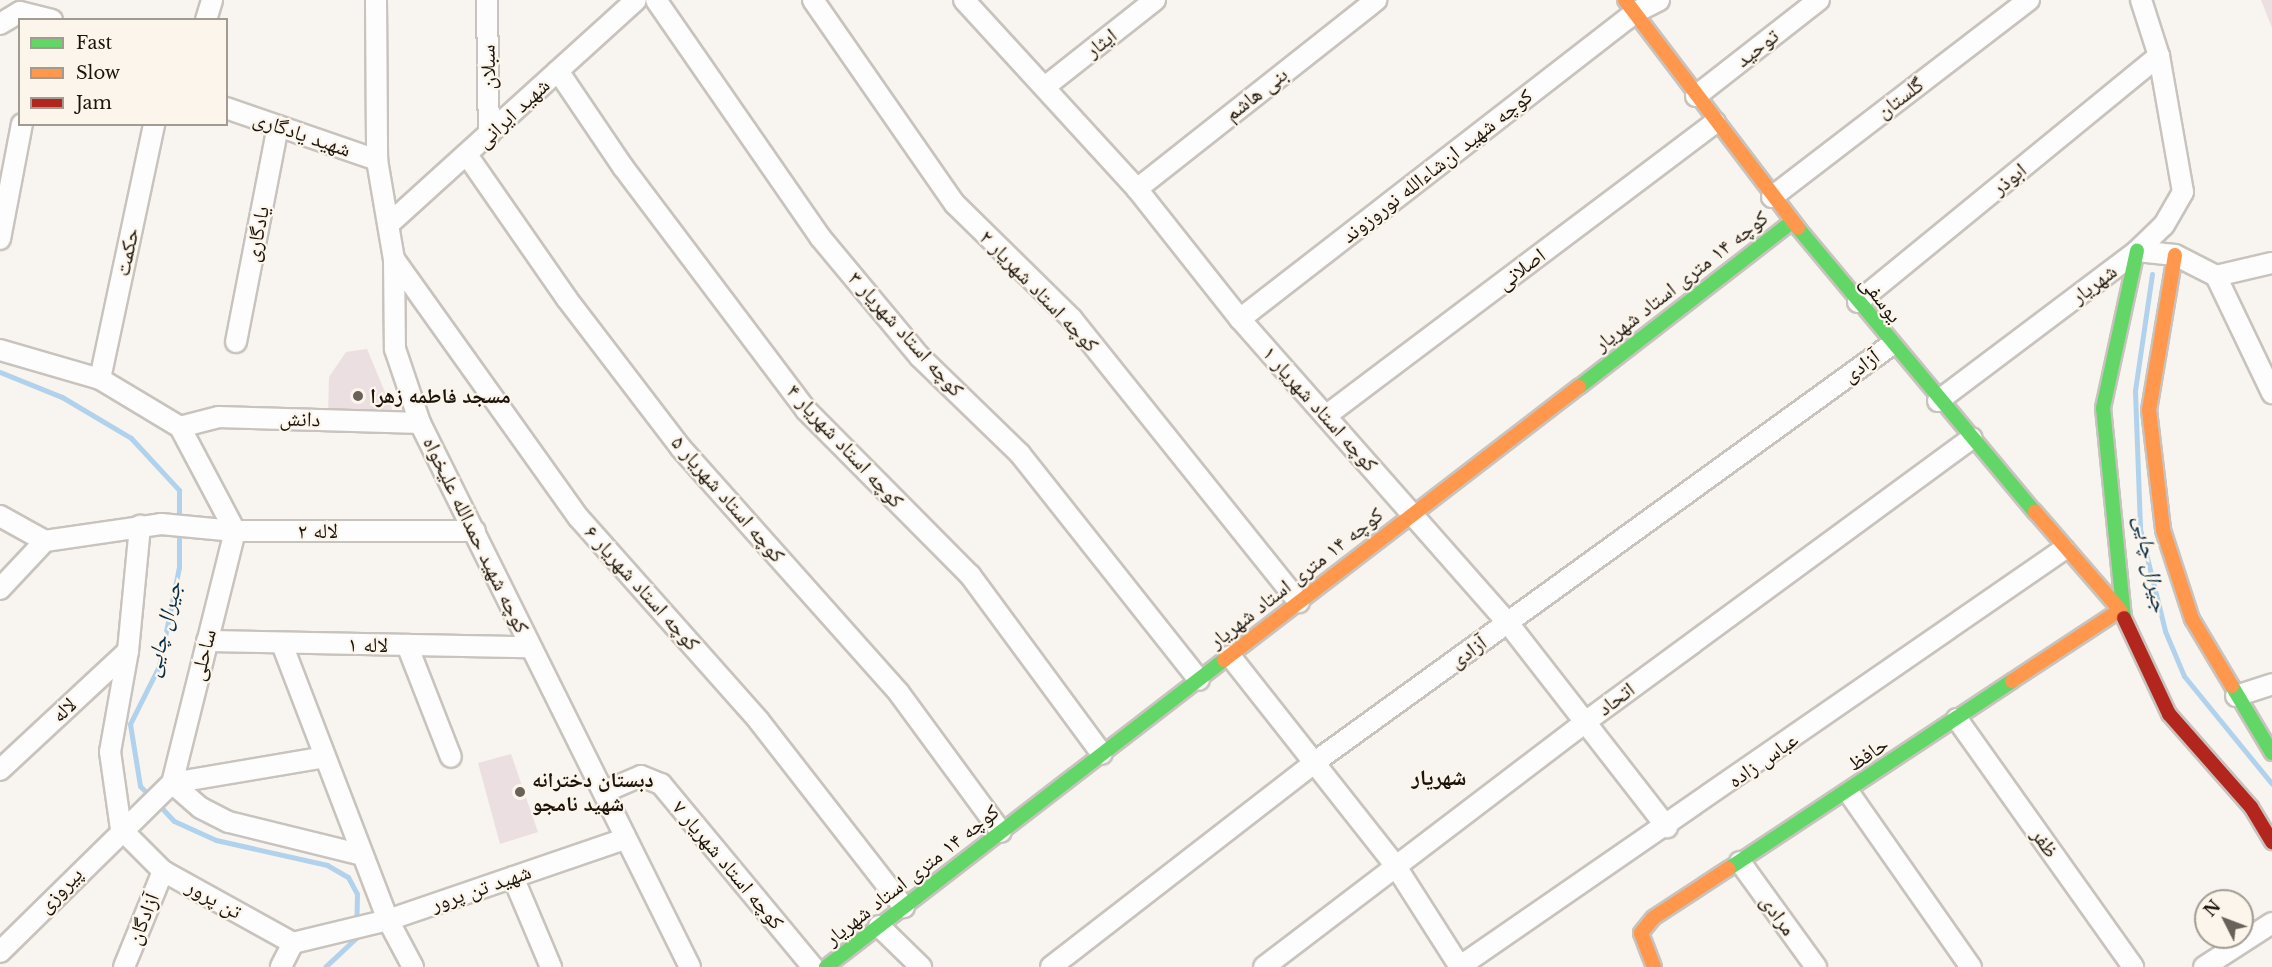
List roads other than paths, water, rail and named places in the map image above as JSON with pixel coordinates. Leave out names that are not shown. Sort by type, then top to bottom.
[{"type":"street","points":[[207,18],[212,0]]},
{"type":"street","name":"کوچه شهید حمدالله علیخواه","points":[[376,0],[377,160],[394,259],[395,349],[420,423],[690,967]]},
{"type":"street","name":"سبلان","points":[[487,0],[489,135]]},
{"type":"street","name":"کوچه استاد شهریار ۳","points":[[656,0],[820,237],[920,357],[1020,454],[1198,680]]},
{"type":"street","name":"کوچه استاد شهریار ۲","points":[[813,0],[954,204],[1072,319],[1299,602]]},
{"type":"street","name":"کوچه استاد شهریار ۱","points":[[964,0],[1046,86],[1137,189],[1240,319],[1508,623],[1588,720],[1666,827]]},
{"type":"street","name":"ایثار","points":[[1046,86],[1155,0]]},
{"type":"street","name":"بنی هاشم","points":[[1137,189],[1376,0]]},
{"type":"street","name":"کوچه شهید ان‌شاءالله نوروزوند","points":[[1240,319],[1630,6],[1659,0]]},
{"type":"street","name":"توحید","points":[[1696,96],[1819,0]]},
{"type":"street","name":"گلستان","points":[[1772,197],[2029,0]]},
{"type":"street","points":[[2141,0],[2160,56],[2183,192],[2164,225],[2138,251],[2103,408],[2120,610],[2169,714],[2251,807],[2272,842]]},
{"type":"street","name":"شهید ایرانی","points":[[389,224],[489,135],[630,3]]},
{"type":"street","name":"یوسفی","points":[[1630,6],[1715,123],[1891,345],[2064,549],[2120,610]]},
{"type":"street","points":[[0,24],[20,12],[46,18]]},
{"type":"street","name":"ابوذر","points":[[1858,302],[2160,56]]},
{"type":"street","name":"کوچه استاد شهریار ۴","points":[[558,71],[623,167],[806,410],[970,575],[1102,754]]},
{"type":"street","name":"شهید یادگاری","points":[[228,109],[377,160]]},
{"type":"street","name":"اصلانی","points":[[1327,416],[1715,123]]},
{"type":"street","points":[[0,239],[22,126]]},
{"type":"street","name":"حکمت","points":[[100,379],[154,126]]},
{"type":"street","name":"یادگاری","points":[[236,342],[278,126]]},
{"type":"street","name":"کوچه استاد شهریار ۵","points":[[467,155],[680,447],[899,693],[1001,832]]},
{"type":"street","name":"کوچه ۱۴ متری استاد شهریار","points":[[826,967],[1792,222]]},
{"type":"street","name":"شهریار","points":[[1938,401],[2138,251],[2175,255],[2216,276]]},
{"type":"street","points":[[2175,255],[2149,410],[2153,472],[2163,530],[2192,619],[2272,753]]},
{"type":"street","name":"کوچه استاد شهریار ۶","points":[[394,259],[579,518],[759,721],[904,906]]},
{"type":"street","points":[[2272,263],[2216,276],[2272,393]]},
{"type":"street","name":"آزادی","points":[[1051,967],[1315,762],[1891,345]]},
{"type":"street","points":[[0,350],[100,379],[180,427],[235,531]]},
{"type":"street","name":"دانش","points":[[180,427],[219,417],[420,423]]},
{"type":"street","name":"اتحاد","points":[[1264,967],[1588,720],[1972,438]]},
{"type":"street","points":[[0,516],[45,541],[0,589]]},
{"type":"street","name":"لاله ۲","points":[[45,541],[161,524],[235,531],[475,531]]},
{"type":"street","points":[[121,828],[110,752],[129,651],[140,526]]},
{"type":"street","name":"ساحلی","points":[[172,783],[235,531]]},
{"type":"street","name":"عباس زاده","points":[[1460,967],[1666,827],[2064,549]]},
{"type":"street","name":"حافظ","points":[[1654,967],[1641,933],[1653,918],[1849,793],[2120,610]]},
{"type":"street","name":"لاله ۱","points":[[207,641],[530,647]]},
{"type":"street","points":[[282,644],[388,920],[413,967]]},
{"type":"street","points":[[407,645],[451,757]]},
{"type":"street","name":"لاله","points":[[0,770],[129,651]]},
{"type":"street","points":[[1230,656],[1395,865],[1460,967]]},
{"type":"street","points":[[2236,696],[2272,684]]},
{"type":"street","name":"ظفر","points":[[1957,719],[2133,967]]},
{"type":"street","points":[[172,783],[325,757]]},
{"type":"street","name":"کوچه استاد شهریار ۷","points":[[604,792],[641,776],[661,784],[813,967]]},
{"type":"street","points":[[172,783],[201,808],[229,822],[362,855]]},
{"type":"street","name":"پیروزی","points":[[0,952],[121,828],[172,783]]},
{"type":"street","points":[[1849,793],[1971,967]]},
{"type":"street","name":"تن پرور","points":[[121,828],[163,871],[293,943]]},
{"type":"street","name":"شهید تن پرور","points":[[293,943],[388,920],[625,839]]},
{"type":"street","name":"مرادی","points":[[1740,862],[1816,967]]},
{"type":"street","name":"آزادگان","points":[[124,967],[163,871]]},
{"type":"street","points":[[513,877],[551,967]]},
{"type":"street","points":[[2204,967],[2272,923]]},
{"type":"street","points":[[879,927],[921,967]]},
{"type":"street","points":[[281,967],[293,943]]},
{"type":"waterway","name":"جیرال چایی","points":[[2152,274],[2135,391],[2140,529],[2165,631],[2184,676],[2272,784]]},
{"type":"waterway","name":"جیرال چایی","points":[[0,372],[62,397],[131,438],[179,490],[179,567],[159,666],[130,724],[140,786],[151,797]]},
{"type":"waterway","name":"جیرال چایی","points":[[158,804],[174,821],[216,840],[327,865],[348,877],[357,894],[356,938],[325,967]]},
{"type":"place","name":"مسجد فاطمه زهرا","points":[[358,396]]},
{"type":"place","name":"دبستان دخترانه شهید نامجو","points":[[520,792]]},
{"type":"district","name":"شهریار","points":[[1439,778]]}]
